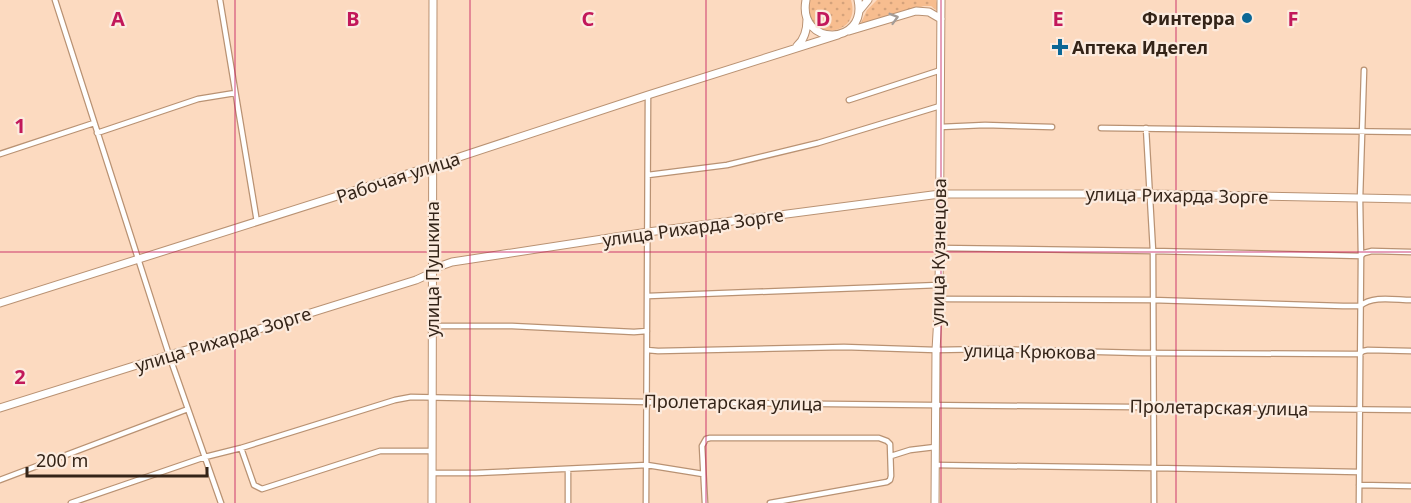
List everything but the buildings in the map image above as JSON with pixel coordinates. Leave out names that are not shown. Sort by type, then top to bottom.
[{"type":"street","points":[[55,0],[169,355],[221,503]]},
{"type":"street","points":[[220,0],[257,222]]},
{"type":"street","name":"улица Пушкина","points":[[432,503],[433,0]]},
{"type":"street","points":[[858,0],[859,11]]},
{"type":"street","points":[[846,32],[855,23],[859,11],[868,0]]},
{"type":"street","name":"улица Кузнецова","points":[[935,503],[941,0]]},
{"type":"street","points":[[795,48],[803,39],[807,27],[805,1]]},
{"type":"street","name":"Рабочая улица","points":[[0,303],[846,32],[916,11],[929,12],[941,19]]},
{"type":"street","points":[[807,19],[820,32],[838,35]]},
{"type":"street","points":[[849,99],[941,70]]},
{"type":"street","points":[[1359,503],[1360,198],[1364,70]]},
{"type":"street","points":[[98,133],[198,99],[235,93]]},
{"type":"street","points":[[646,503],[648,95]]},
{"type":"street","points":[[648,175],[727,165],[818,142],[940,106]]},
{"type":"street","points":[[0,154],[94,123]]},
{"type":"street","points":[[940,127],[985,125],[1052,127]]},
{"type":"street","points":[[1101,128],[1411,132]]},
{"type":"street","points":[[1146,128],[1153,251],[1154,503]]},
{"type":"street","name":"улица Рихарда Зорге","points":[[0,408],[416,280],[439,266],[452,262],[648,232],[940,194],[1150,194],[1411,199]]},
{"type":"street","points":[[939,248],[1361,256],[1372,251],[1411,252]]},
{"type":"street","points":[[648,296],[939,285]]},
{"type":"street","points":[[939,299],[1152,300],[1360,306],[1363,302],[1373,299],[1411,300]]},
{"type":"street","points":[[432,326],[512,326],[647,331]]},
{"type":"street","name":"улица Крюкова","points":[[647,350],[844,347],[1153,353],[1360,354],[1368,350],[1411,351]]},
{"type":"street","name":"Пролетарская улица","points":[[71,503],[205,457],[411,397],[647,402],[1411,410]]},
{"type":"street","points":[[0,480],[188,409]]},
{"type":"street","points":[[705,503],[702,446],[706,439],[879,438],[890,444],[891,476],[887,482],[770,503]]},
{"type":"street","points":[[891,456],[910,450],[935,447]]},
{"type":"street","points":[[241,448],[254,485],[262,489],[380,451],[432,451]]},
{"type":"street","points":[[432,473],[646,465],[703,474]]},
{"type":"street","points":[[935,465],[1359,472]]},
{"type":"street","points":[[568,469],[568,503]]},
{"type":"street","points":[[1359,485],[1411,486]]},
{"type":"shaded area","points":[[810,0],[851,0],[852,13],[848,22],[841,28],[822,29],[814,23],[809,14]]},
{"type":"shaded area","points":[[877,0],[936,0],[940,13],[931,6],[924,6],[860,25],[867,10]]},
{"type":"place","name":"Финтерра","points":[[1247,18]]},
{"type":"place","name":"Аптека Идегел","points":[[1060,47]]}]
